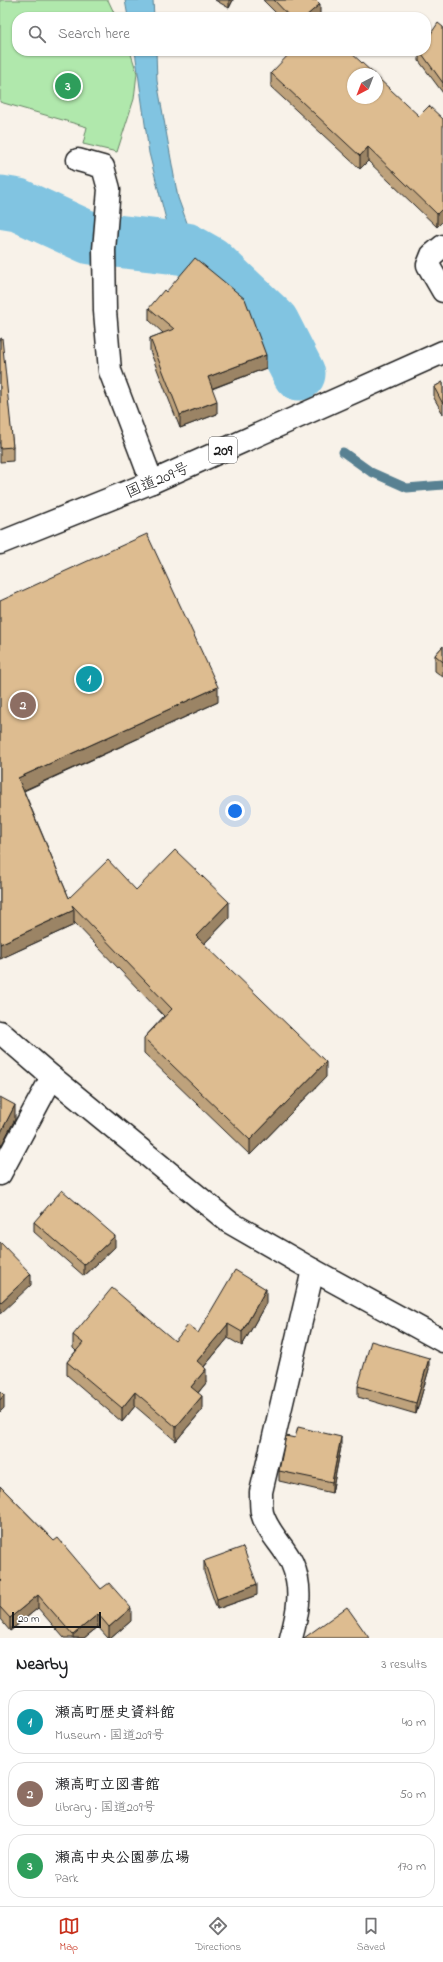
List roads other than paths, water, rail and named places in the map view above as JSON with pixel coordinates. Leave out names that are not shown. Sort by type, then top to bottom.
[{"type":"main road","points":[[78,160],[103,167],[109,189],[104,250],[105,311],[110,371],[152,482]]},
{"type":"main road","points":[[443,246],[432,255],[428,266],[443,291]]},
{"type":"main road","name":"国道209号","points":[[0,543],[152,482],[443,352]]},
{"type":"main road","points":[[0,1032],[52,1077],[229,1222],[443,1341]]},
{"type":"main road","points":[[0,1174],[52,1077]]},
{"type":"main road","points":[[291,1638],[299,1610],[298,1586],[292,1563],[271,1532],[262,1514],[261,1492],[313,1270]]},
{"type":"water","points":[[125,0],[153,0],[154,12],[127,12]]},
{"type":"water","points":[[136,56],[156,56],[157,81],[178,198],[190,231],[171,239],[149,153]]},
{"type":"waterway","points":[[0,202],[18,205],[90,238],[186,249],[209,262],[273,323],[299,374]]},
{"type":"waterway","points":[[343,452],[371,472],[407,488],[443,485]]},
{"type":"place","name":"瀬高中央公園夢広場","points":[[68,86]]},
{"type":"place","name":"瀬高町歴史資料館","points":[[89,679]]},
{"type":"place","name":"瀬高町立図書館","points":[[23,705]]}]
